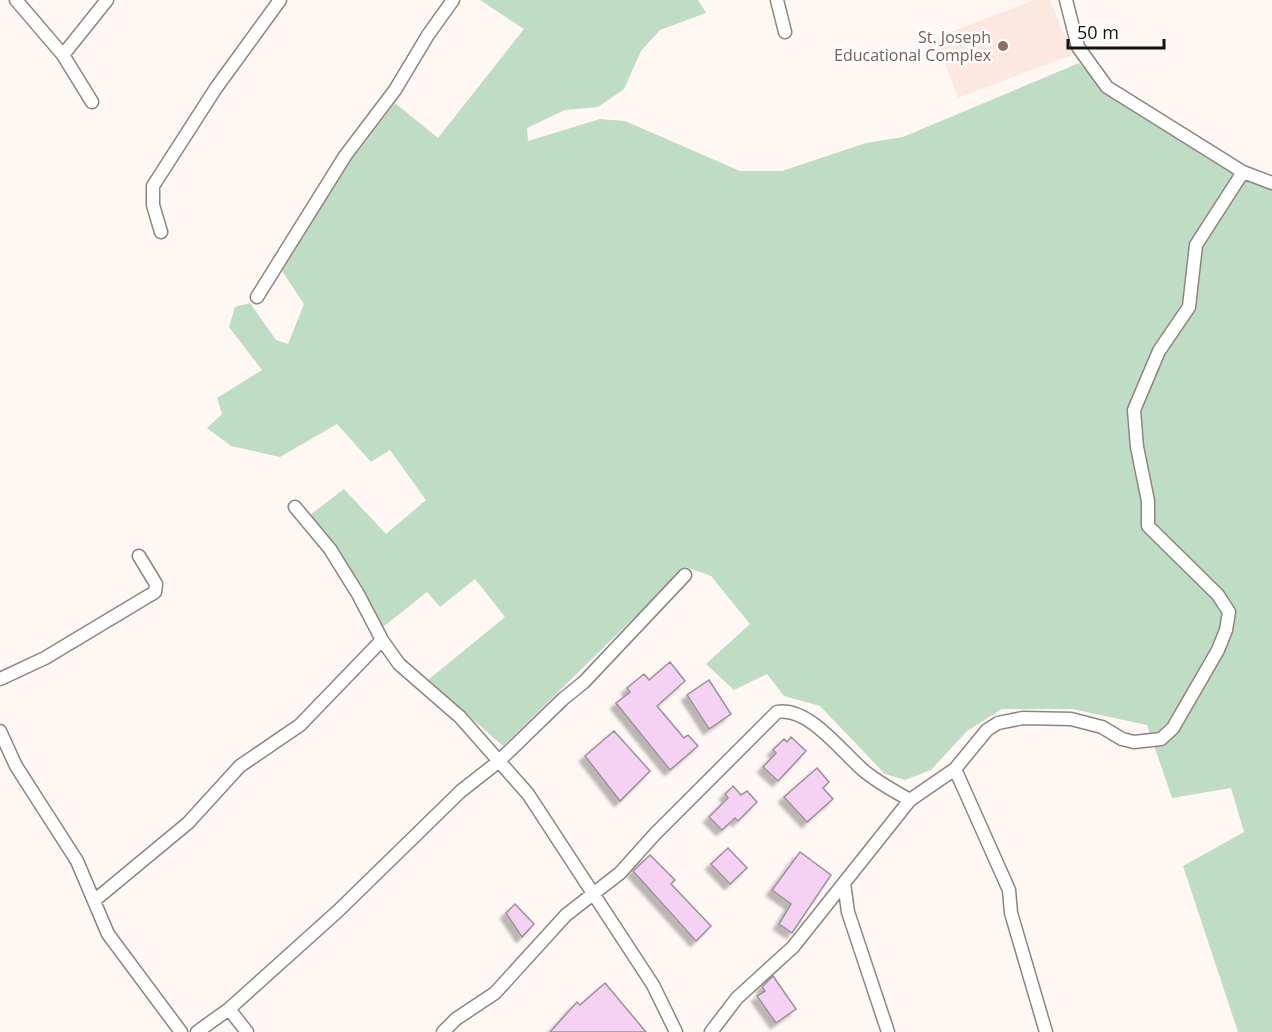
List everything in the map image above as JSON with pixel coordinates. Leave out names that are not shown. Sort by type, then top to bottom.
[{"type":"street","points":[[16,0],[63,55],[92,102]]},
{"type":"street","points":[[63,55],[107,0]]},
{"type":"street","points":[[161,232],[153,205],[153,186],[216,88],[280,0]]},
{"type":"street","points":[[257,297],[345,156],[394,90],[453,0]]},
{"type":"street","points":[[777,0],[785,33]]},
{"type":"street","points":[[1066,0],[1078,47],[1107,87],[1243,172],[1272,183]]},
{"type":"street","points":[[711,1032],[737,998],[793,947],[910,800],[955,769],[987,730],[998,723],[1023,718],[1071,719],[1102,727],[1122,739],[1134,742],[1161,739],[1173,728],[1218,650],[1226,630],[1229,612],[1218,595],[1148,526],[1148,501],[1137,447],[1134,410],[1159,351],[1189,307],[1197,245],[1243,172]]},
{"type":"street","points":[[295,507],[330,549],[358,594],[382,640],[399,664],[460,717],[546,819],[593,897],[609,915],[653,985],[676,1032]]},
{"type":"street","points":[[0,679],[45,658],[155,592],[156,584],[139,556]]},
{"type":"street","points":[[196,1032],[230,1009],[338,910],[461,791],[498,762],[599,668],[685,576]]},
{"type":"street","points":[[95,900],[188,823],[240,766],[300,725],[382,640]]},
{"type":"street","points":[[442,1032],[456,1019],[495,993],[566,915],[593,897],[620,873],[655,834],[777,712],[786,710],[798,714],[821,731],[862,769],[910,800]]},
{"type":"street","points":[[0,731],[16,766],[77,861],[108,934],[181,1032]]},
{"type":"street","points":[[955,769],[1009,890],[1011,913],[1046,1032]]},
{"type":"street","points":[[844,883],[848,912],[888,1032]]},
{"type":"street","points":[[826,906],[848,912]]},
{"type":"street","points":[[230,1009],[247,1032]]},
{"type":"shaded area","name":"St. Joseph Educational Complex","points":[[1034,0],[1050,0],[1072,55],[958,98],[935,38]]},
{"type":"green space","points":[[480,0],[698,0],[706,13],[660,30],[641,51],[624,89],[598,107],[565,110],[527,128],[528,141],[600,119],[625,121],[740,171],[782,171],[866,143],[903,137],[1079,63],[1092,76],[1250,172],[1272,180],[1272,1032],[1238,1032],[1183,866],[1244,832],[1231,788],[1172,798],[1147,725],[1072,709],[1002,709],[967,731],[931,770],[905,780],[885,774],[820,706],[784,696],[767,674],[734,690],[706,664],[750,624],[711,576],[686,567],[503,746],[428,680],[505,617],[475,579],[440,607],[427,592],[383,627],[339,553],[310,515],[344,489],[386,534],[426,500],[390,450],[371,462],[337,424],[280,457],[231,446],[207,428],[222,414],[217,398],[262,370],[229,327],[235,307],[250,303],[276,340],[288,344],[304,304],[282,271],[336,180],[395,103],[438,138],[524,29]]},
{"type":"building","points":[[670,662],[685,681],[657,706],[684,738],[688,735],[698,746],[670,770],[616,703],[630,692],[627,688],[644,674],[649,680]]},
{"type":"building","points":[[709,680],[731,714],[709,729],[687,695]]},
{"type":"building","points":[[614,731],[650,771],[620,801],[585,756]]},
{"type":"building","points":[[791,737],[806,751],[778,781],[763,767],[776,753],[773,750],[784,739],[787,742]]},
{"type":"building","points":[[817,768],[829,782],[823,788],[833,799],[807,822],[784,797]]},
{"type":"building","points":[[733,786],[741,795],[747,791],[757,802],[738,821],[735,818],[722,830],[709,817],[728,798],[725,794]]},
{"type":"building","points":[[728,848],[747,868],[730,884],[711,864]]},
{"type":"building","points":[[800,852],[831,875],[792,933],[779,924],[791,904],[772,890]]},
{"type":"building","points":[[650,855],[675,880],[671,884],[711,926],[696,941],[633,871]]},
{"type":"building","points":[[515,904],[534,924],[522,937],[506,913]]},
{"type":"building","points":[[773,976],[796,1009],[776,1023],[757,996],[765,991],[762,987]]},
{"type":"building","points":[[605,983],[646,1032],[550,1032],[577,1002],[580,1005]]},
{"type":"place","name":"St. Joseph Educational Complex","points":[[1003,46]]}]
